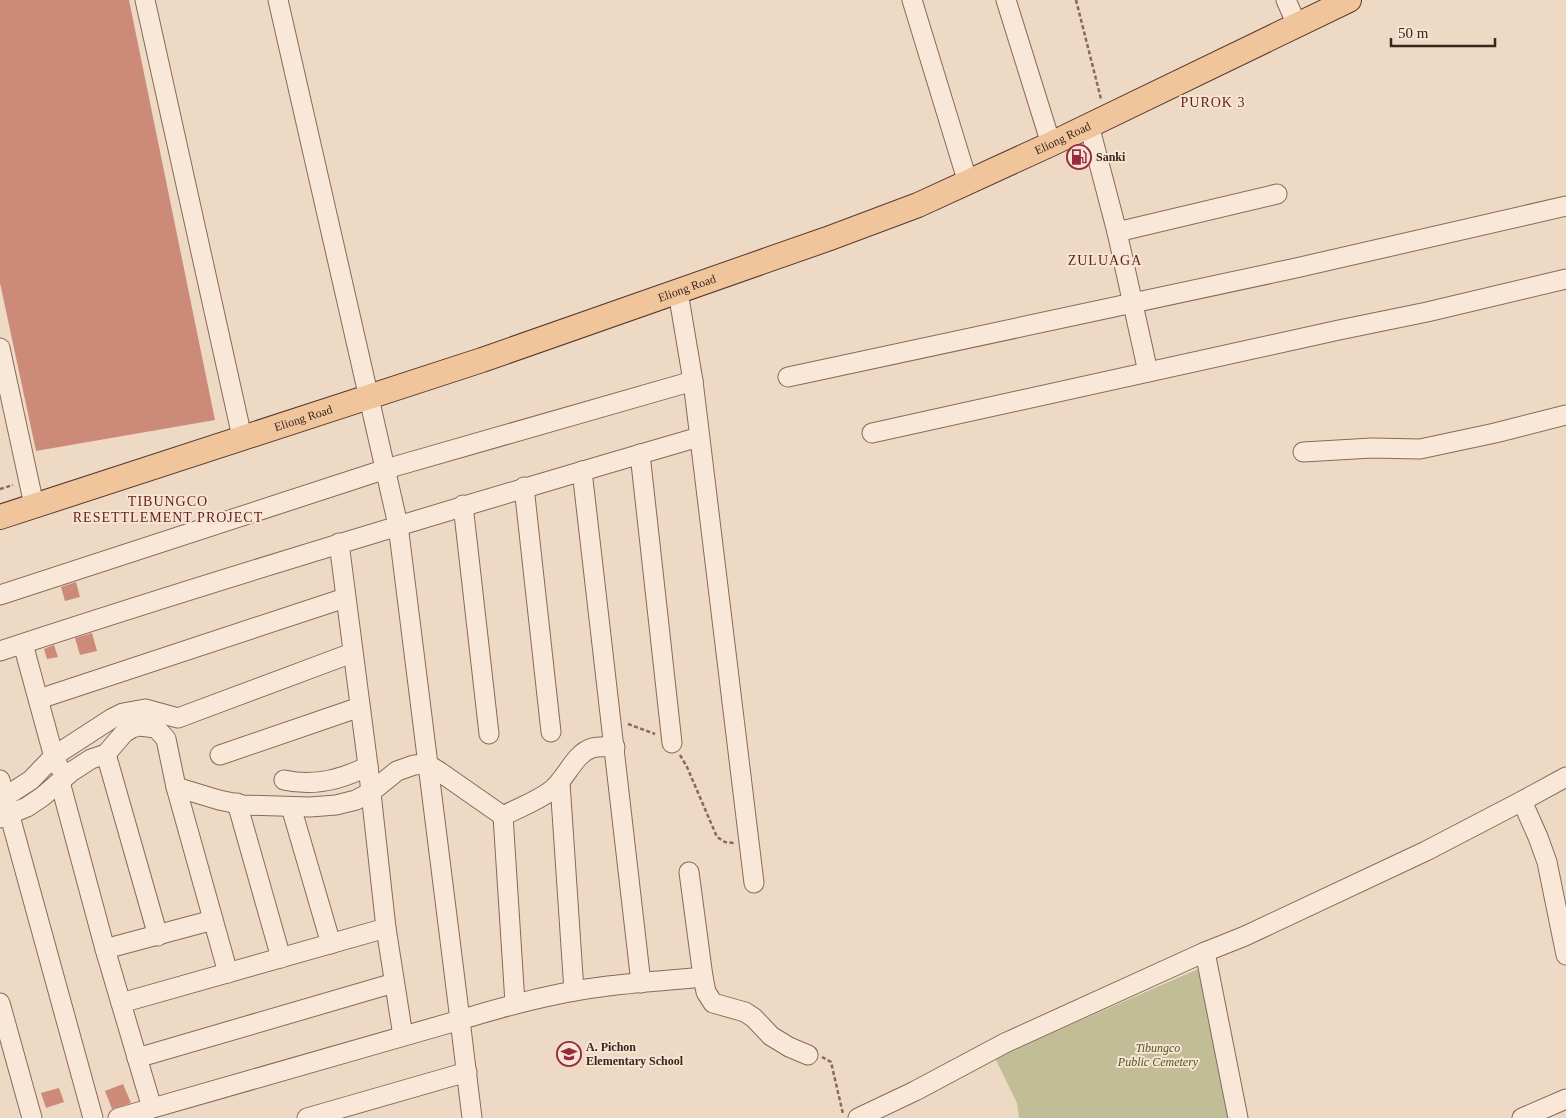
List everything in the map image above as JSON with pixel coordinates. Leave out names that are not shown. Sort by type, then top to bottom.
[{"type":"main road","name":"Eliong Road","points":[[0,516],[368,397],[678,292],[909,209],[1051,144],[1348,0]]},
{"type":"street","points":[[145,0],[242,437]]},
{"type":"street","points":[[278,0],[398,525],[472,1118]]},
{"type":"street","points":[[912,0],[968,183]]},
{"type":"street","points":[[1006,0],[1051,144]]},
{"type":"street","points":[[1286,0],[1297,25]]},
{"type":"street","points":[[1097,121],[1117,232],[1148,372]]},
{"type":"street","points":[[1117,232],[1278,194]]},
{"type":"street","points":[[788,377],[1296,268],[1566,206]]},
{"type":"street","points":[[872,433],[1427,312],[1566,279]]},
{"type":"street","points":[[678,292],[693,381],[754,883]]},
{"type":"street","points":[[0,348],[34,505]]},
{"type":"street","points":[[0,595],[386,469],[693,381]]},
{"type":"street","points":[[1303,452],[1372,448],[1420,449],[1566,415]]},
{"type":"street","points":[[0,651],[463,505],[699,437]]},
{"type":"street","points":[[640,454],[672,743]]},
{"type":"street","points":[[582,471],[641,983]]},
{"type":"street","points":[[524,487],[551,732]]},
{"type":"street","points":[[463,505],[489,734]]},
{"type":"street","points":[[339,543],[368,766],[386,928],[403,1036]]},
{"type":"street","points":[[39,699],[345,598]]},
{"type":"street","points":[[23,644],[60,771],[105,950],[152,1108]]},
{"type":"street","points":[[3,802],[42,798],[60,771],[111,719],[124,713],[145,709],[178,718],[352,653]]},
{"type":"street","points":[[220,755],[360,707]]},
{"type":"street","points":[[3,802],[31,780],[106,754],[124,733],[132,728],[139,726],[156,728],[166,739],[176,787],[228,973]]},
{"type":"street","points":[[503,816],[548,793],[560,783],[585,751],[600,747],[615,747]]},
{"type":"street","points":[[106,754],[158,936]]},
{"type":"street","points":[[176,787],[219,800],[237,803],[291,807],[336,804],[356,800],[371,792],[397,771],[414,765],[427,764],[503,816]]},
{"type":"street","points":[[284,780],[310,784],[337,780],[368,766]]},
{"type":"street","points":[[858,1118],[915,1092],[1005,1043],[1204,952],[1245,936],[1426,851],[1566,776]]},
{"type":"street","points":[[560,783],[574,991]]},
{"type":"street","points":[[1522,801],[1547,862],[1566,955]]},
{"type":"street","points":[[3,802],[93,1118]]},
{"type":"street","points":[[237,803],[281,958]]},
{"type":"street","points":[[291,807],[331,944]]},
{"type":"street","points":[[503,816],[515,1003]]},
{"type":"street","points":[[689,872],[703,977],[706,992],[713,1003],[745,1012],[754,1018],[771,1036],[789,1047],[808,1055]]},
{"type":"street","points":[[105,950],[213,920]]},
{"type":"street","points":[[121,1003],[386,928]]},
{"type":"street","points":[[1204,952],[1238,1118]]},
{"type":"street","points":[[118,1118],[515,1003],[608,986],[703,977]]},
{"type":"street","points":[[137,1058],[394,983]]},
{"type":"street","points":[[0,1003],[32,1118]]},
{"type":"street","points":[[307,1118],[467,1072]]},
{"type":"street","points":[[1522,1118],[1566,1099]]},
{"type":"path","points":[[1076,0],[1097,121]]},
{"type":"path","points":[[612,720],[645,730],[672,743],[687,767],[717,837],[725,842],[748,841]]},
{"type":"path","points":[[808,1055],[827,1058],[831,1062],[838,1099],[844,1118]]},
{"type":"green space","name":"Tibungco Public Cemetery","points":[[1205,966],[1235,1118],[1019,1118],[1017,1103],[995,1058]]},
{"type":"building","points":[[0,0],[129,0],[215,420],[36,451],[0,283]]},
{"type":"building","name":"Sanki","points":[[1084,149],[1087,160],[1075,165],[1070,155]]},
{"type":"building","points":[[76,582],[80,597],[65,601],[61,587]]},
{"type":"building","points":[[92,633],[97,651],[80,655],[75,638]]},
{"type":"building","points":[[54,645],[58,657],[47,659],[44,649]]},
{"type":"building","points":[[123,1084],[131,1103],[112,1109],[105,1091]]},
{"type":"building","points":[[59,1088],[64,1102],[46,1108],[41,1093]]},
{"type":"place","name":"Sanki","points":[[1079,157]]},
{"type":"place","name":"A. Pichon Elementary School","points":[[569,1054]]},
{"type":"district","name":"PUROK 3","points":[[1213,102]]},
{"type":"district","name":"ZULUAGA","points":[[1105,260]]},
{"type":"district","name":"TIBUNGCO RESETTLEMENT PROJECT","points":[[168,510]]}]
